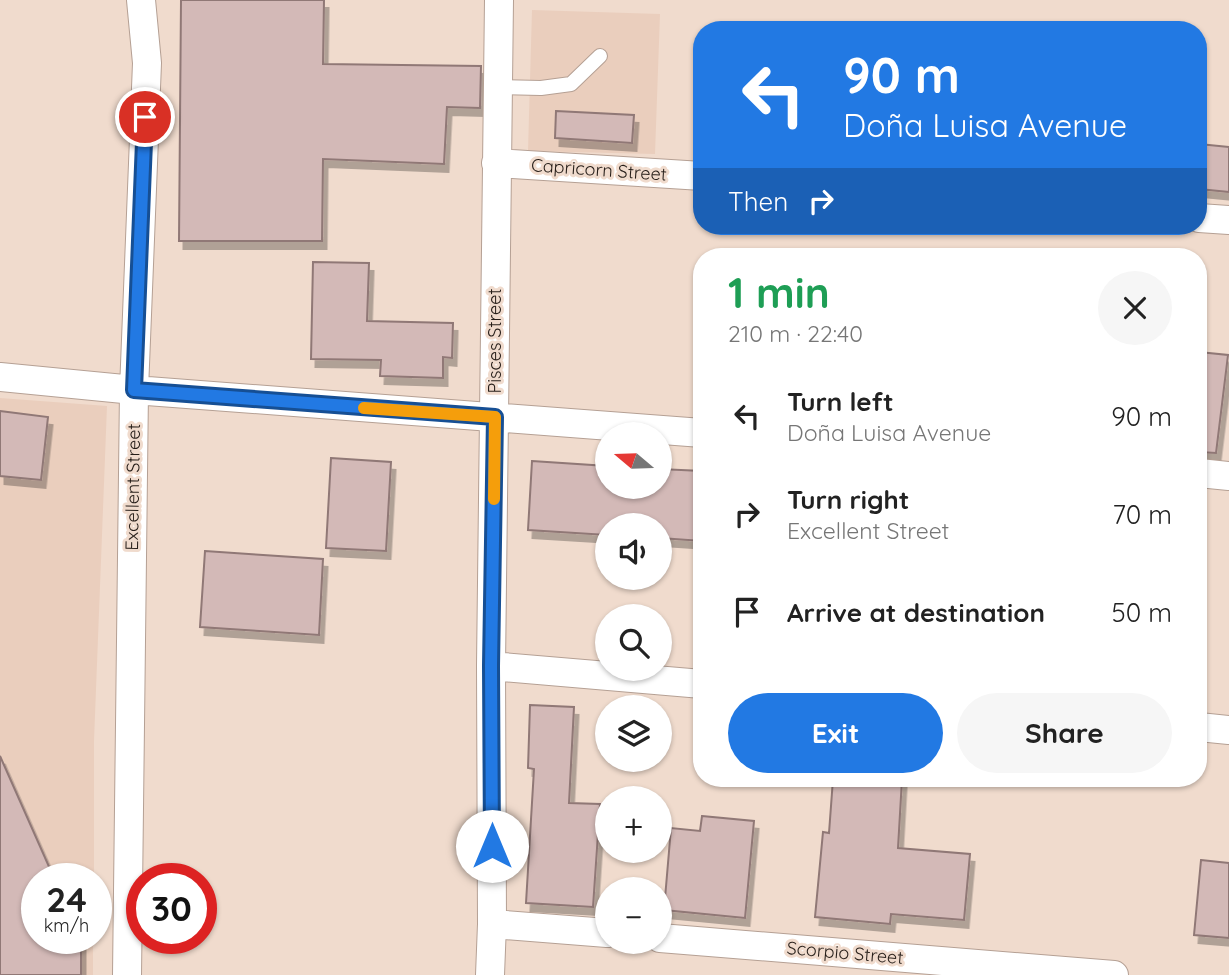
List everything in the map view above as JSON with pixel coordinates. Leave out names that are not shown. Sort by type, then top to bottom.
[{"type":"street","name":"Excellent Street","points":[[127,975],[134,390],[147,63],[141,0]]},
{"type":"street","name":"Pisces Street","points":[[490,975],[499,0]]},
{"type":"street","name":"Capricorn Street","points":[[496,163],[693,175]]},
{"type":"street","points":[[1207,219],[1229,220]]},
{"type":"street","points":[[0,377],[134,390],[693,432]]},
{"type":"street","points":[[1207,474],[1229,476]]},
{"type":"street","points":[[491,666],[693,683]]},
{"type":"street","points":[[1207,728],[1229,730]]},
{"type":"street","points":[[492,924],[595,932]]},
{"type":"street","name":"Scorpio Street","points":[[672,939],[1114,975]]},
{"type":"lane","points":[[497,87],[541,88],[571,85],[600,56]]},
{"type":"shaded area","points":[[532,10],[660,14],[655,154],[528,151]]},
{"type":"shaded area","points":[[0,398],[107,406],[94,741],[94,863],[21,863],[21,954],[93,954],[93,975],[0,975]]},
{"type":"building","points":[[181,0],[324,0],[323,64],[481,66],[480,108],[447,107],[444,164],[323,159],[322,241],[179,241]]},
{"type":"building","points":[[556,111],[634,115],[632,143],[555,138]]},
{"type":"building","points":[[1207,145],[1229,147],[1229,192],[1207,190]]},
{"type":"building","points":[[313,262],[369,263],[367,321],[453,323],[452,358],[443,357],[443,378],[380,376],[381,360],[311,359]]},
{"type":"building","points":[[1207,353],[1228,355],[1216,453],[1207,452]]},
{"type":"building","points":[[0,411],[48,417],[41,480],[0,476]]},
{"type":"building","points":[[331,458],[391,462],[386,551],[326,548]]},
{"type":"building","points":[[532,461],[595,465],[595,499],[672,499],[672,470],[693,471],[693,540],[672,539],[672,513],[595,513],[595,534],[528,530]]},
{"type":"building","points":[[205,551],[323,559],[319,635],[200,627]]},
{"type":"building","points":[[530,705],[574,707],[569,803],[595,804],[596,863],[593,907],[526,903],[534,769],[528,768]]},
{"type":"building","points":[[0,756],[47,863],[21,863],[21,954],[81,954],[81,975],[0,975]]},
{"type":"building","points":[[832,787],[902,787],[898,848],[970,854],[964,920],[891,914],[890,924],[815,917],[823,832],[829,833]]},
{"type":"building","points":[[702,816],[754,821],[745,918],[672,911],[672,877],[667,877],[668,863],[672,863],[672,828],[700,831]]},
{"type":"building","points":[[1201,860],[1229,863],[1229,938],[1194,935]]},
{"type":"slow traffic","points":[[364,408],[495,417],[494,499]]},
{"type":"route","points":[[145,117],[134,390],[495,417],[491,666],[492,846]]}]
